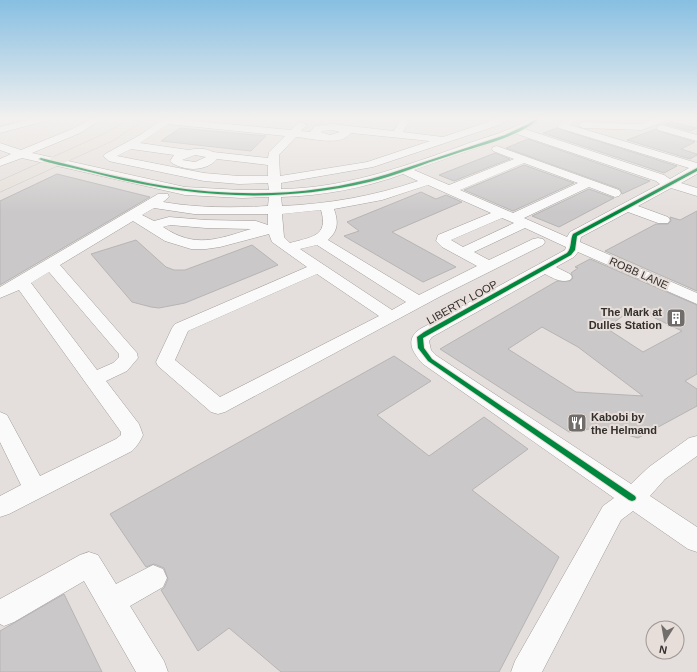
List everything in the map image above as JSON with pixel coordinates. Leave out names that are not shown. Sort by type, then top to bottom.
[{"type":"main road","points":[[0,187],[69,149]]},
{"type":"main road","points":[[0,177],[77,149]]},
{"type":"street","points":[[8,149],[48,161],[175,189],[228,194],[275,187],[341,186],[375,179],[464,149]]},
{"type":"street","points":[[0,163],[31,149]]},
{"type":"street","points":[[122,149],[109,156],[113,158],[182,169],[222,179],[275,187],[297,178],[369,165],[415,149]]},
{"type":"street","points":[[156,149],[187,153],[201,152],[211,155],[273,162]]},
{"type":"street","points":[[270,229],[275,210],[273,154],[278,149]]},
{"type":"street","points":[[498,149],[615,193]]},
{"type":"street","points":[[566,149],[658,182],[668,183],[697,192]]},
{"type":"street","points":[[638,149],[697,168]]},
{"type":"street","points":[[182,169],[176,161],[179,156],[187,153]]},
{"type":"street","points":[[182,169],[206,163],[212,158],[211,155]]},
{"type":"street","points":[[449,190],[524,159]]},
{"type":"street","name":"LIBERTY LOOP","points":[[632,498],[430,360],[421,348],[420,337],[571,253],[577,246],[575,236],[697,168]]},
{"type":"street","points":[[404,170],[577,246]]},
{"type":"street","points":[[153,204],[212,211],[275,210],[326,206],[396,193],[429,181]]},
{"type":"street","points":[[463,252],[514,218],[588,183]]},
{"type":"street","points":[[0,293],[20,283],[153,204],[175,189]]},
{"type":"street","points":[[288,248],[319,240],[326,234],[330,226],[330,214],[326,206]]},
{"type":"street","points":[[627,207],[663,220]]},
{"type":"street","points":[[132,216],[143,219],[172,240],[195,245],[227,242],[270,229]]},
{"type":"street","points":[[489,266],[443,241],[443,238],[514,218]]},
{"type":"street","points":[[153,226],[169,221],[206,224],[256,225],[270,229],[277,239],[288,248],[391,317]]},
{"type":"street","points":[[319,240],[418,302]]},
{"type":"street","points":[[318,268],[181,328],[165,362],[218,407],[418,302],[538,242]]},
{"type":"street","name":"ROBB LANE","points":[[577,246],[697,299]]},
{"type":"street","points":[[52,264],[128,353],[129,358],[125,364],[94,379]]},
{"type":"street","points":[[544,267],[564,277]]},
{"type":"street","points":[[0,507],[124,445],[130,440],[132,435],[131,430],[94,379],[25,286],[20,283]]},
{"type":"street","points":[[0,420],[35,489]]},
{"type":"street","points":[[526,672],[612,513],[632,498],[657,473],[697,444]]},
{"type":"street","points":[[632,498],[697,541]]},
{"type":"street","points":[[4,612],[90,564],[153,672]]},
{"type":"street","points":[[112,601],[153,578]]},
{"type":"building","points":[[236,149],[253,149],[251,151]]},
{"type":"building","points":[[510,149],[558,149],[650,181],[622,194],[620,189]]},
{"type":"building","points":[[592,149],[624,149],[677,166],[664,173]]},
{"type":"building","points":[[658,149],[682,149],[697,154],[690,159]]},
{"type":"building","points":[[495,153],[510,159],[454,181],[439,175]]},
{"type":"building","points":[[524,165],[574,183],[513,211],[464,190]]},
{"type":"building","points":[[57,174],[150,197],[0,285],[0,201]]},
{"type":"building","points":[[589,189],[614,198],[559,227],[532,216]]},
{"type":"building","points":[[421,192],[436,199],[446,195],[462,202],[392,232],[456,267],[423,282],[344,236],[359,231],[347,222]]},
{"type":"building","points":[[697,211],[697,291],[605,251],[656,224],[668,224],[671,221],[670,217],[680,220]]},
{"type":"building","points":[[136,240],[166,267],[174,270],[185,270],[252,245],[278,265],[185,303],[159,308],[151,307],[132,302],[91,254]]},
{"type":"building","points":[[590,259],[697,305],[697,374],[685,381],[697,389],[697,406],[638,438],[610,430],[589,429],[569,432],[440,349],[557,281],[570,281],[573,278],[571,273],[578,268],[575,267]],"holes":[[[634,308],[682,331],[643,352],[606,328]],[[542,327],[578,347],[643,396],[576,392],[508,349]]]},
{"type":"building","points":[[394,356],[431,381],[377,415],[429,456],[484,417],[528,449],[472,490],[559,557],[499,672],[281,672],[229,628],[198,651],[161,590],[164,588],[168,579],[164,568],[154,564],[146,567],[110,514]]},
{"type":"building","points":[[64,594],[102,672],[0,672],[0,631]]},
{"type":"cycle path","points":[[41,159],[165,187],[206,193],[253,195],[324,190],[347,186],[389,175],[465,149]]},
{"type":"cycle path","points":[[632,498],[430,360],[421,348],[420,337],[569,254],[573,248],[573,240],[575,235],[697,169]]},
{"type":"place","name":"The Mark at Dulles Station","points":[[676,318]]},
{"type":"place","name":"Kabobi by the Helmand","points":[[577,423]]}]
